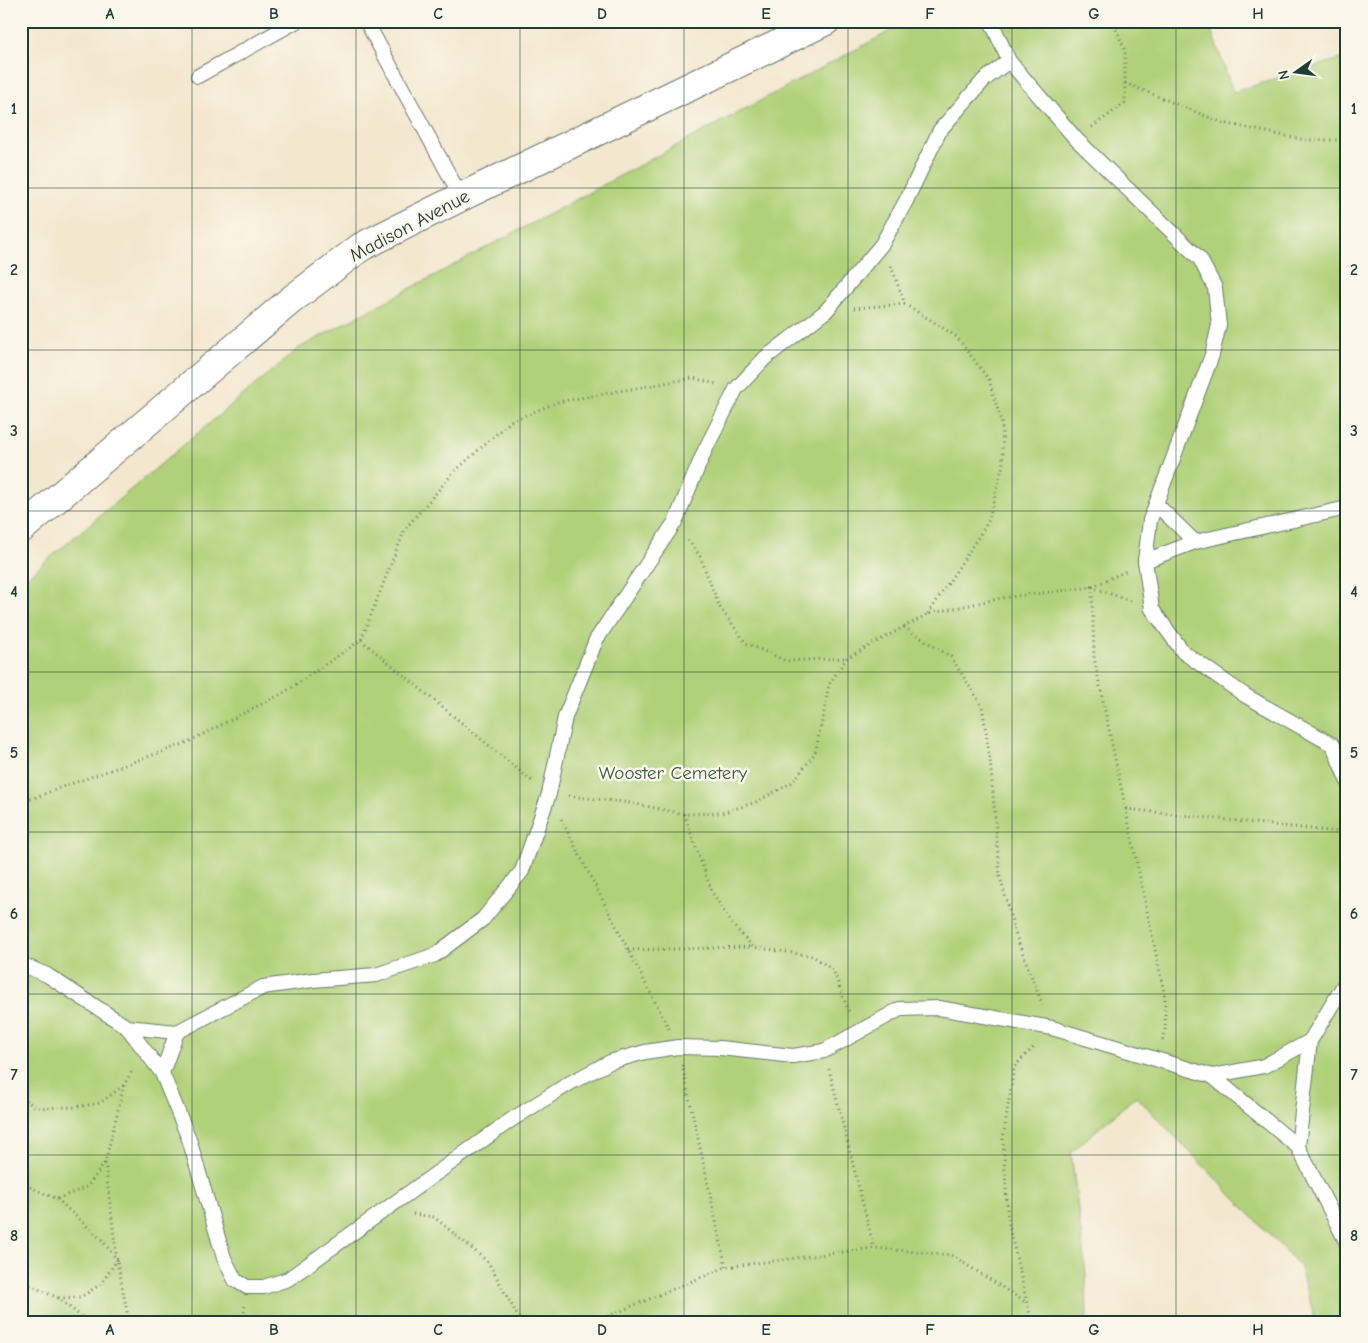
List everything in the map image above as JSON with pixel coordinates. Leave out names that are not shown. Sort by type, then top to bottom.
[{"type":"main road","name":"Madison Avenue","points":[[21,529],[291,300],[361,247],[826,21]]},
{"type":"lane","points":[[198,76],[297,21]]},
{"type":"lane","points":[[366,21],[461,197]]},
{"type":"lane","points":[[991,21],[1009,61],[1076,138],[1200,259],[1215,288],[1219,324],[1212,355],[1150,520],[1145,561],[1152,609],[1183,652],[1246,696],[1340,748],[1347,780]]},
{"type":"lane","points":[[127,1027],[177,1032],[263,987],[313,980],[376,975],[435,955],[483,919],[522,871],[548,794],[565,717],[596,640],[675,522],[706,450],[736,389],[765,358],[826,310],[882,244],[906,201],[940,130],[984,80],[1009,61]]},
{"type":"lane","points":[[1156,504],[1194,542]]},
{"type":"lane","points":[[1145,561],[1194,542],[1347,508]]},
{"type":"lane","points":[[21,964],[47,975],[127,1027],[162,1073],[189,1139],[224,1258],[235,1280],[247,1287],[264,1287],[288,1279],[510,1120],[570,1083],[610,1062],[645,1052],[678,1047],[720,1048],[793,1056],[824,1051],[900,1009],[939,1008],[1052,1028],[1212,1076],[1298,1147],[1347,1243]]},
{"type":"lane","points":[[1298,1147],[1310,1041],[1347,980]]},
{"type":"lane","points":[[162,1073],[177,1032]]},
{"type":"lane","points":[[1212,1076],[1264,1066],[1310,1041]]},
{"type":"path","points":[[1076,138],[1125,102],[1125,51],[1113,21]]},
{"type":"path","points":[[1125,83],[1223,123],[1305,140],[1347,140]]},
{"type":"path","points":[[882,244],[905,304],[957,337],[989,380],[1002,424],[1003,464],[988,522],[928,614]]},
{"type":"path","points":[[826,310],[905,304]]},
{"type":"path","points":[[21,803],[184,744],[285,692],[361,640],[405,529],[454,472],[511,422],[558,402],[693,378],[736,389]]},
{"type":"path","points":[[675,522],[700,556],[719,606],[746,643],[786,661],[847,658],[928,614],[1002,598],[1092,587],[1145,561]]},
{"type":"path","points":[[1092,587],[1152,609]]},
{"type":"path","points":[[1092,587],[1094,658],[1165,997],[1165,1032],[1156,1059]]},
{"type":"path","points":[[904,627],[951,656],[982,706],[990,759],[1000,877],[1016,936],[1052,1028],[1014,1067],[1003,1139],[1008,1221],[1032,1322]]},
{"type":"path","points":[[361,640],[548,794],[678,1047],[726,1267]]},
{"type":"path","points":[[548,794],[631,803],[684,814],[722,813],[756,802],[793,782],[814,753],[829,684],[847,658]]},
{"type":"path","points":[[1126,809],[1347,833]]},
{"type":"path","points":[[684,814],[712,892],[732,924],[753,947]]},
{"type":"path","points":[[628,950],[753,947],[813,956],[833,970],[856,1032]]},
{"type":"path","points":[[129,1322],[117,1260],[105,1163],[124,1085],[143,1049]]},
{"type":"path","points":[[824,1051],[874,1248]]},
{"type":"path","points":[[21,1098],[38,1108],[74,1108],[100,1102],[124,1085]]},
{"type":"path","points":[[57,1198],[87,1187],[105,1163]]},
{"type":"path","points":[[21,1183],[57,1198],[102,1240],[117,1260]]},
{"type":"path","points":[[386,1209],[434,1217],[488,1262],[521,1322]]},
{"type":"path","points":[[594,1322],[726,1267],[874,1248],[951,1255],[1027,1303]]},
{"type":"path","points":[[58,1298],[81,1297],[101,1284],[117,1260]]},
{"type":"path","points":[[21,1281],[58,1298],[88,1322]]},
{"type":"green space","name":"Wooster Cemetery","points":[[909,21],[1208,21],[1233,92],[1347,57],[1347,1322],[1316,1322],[1299,1265],[1136,1096],[1071,1152],[1086,1274],[1087,1322],[21,1322],[21,582],[299,348]]}]
